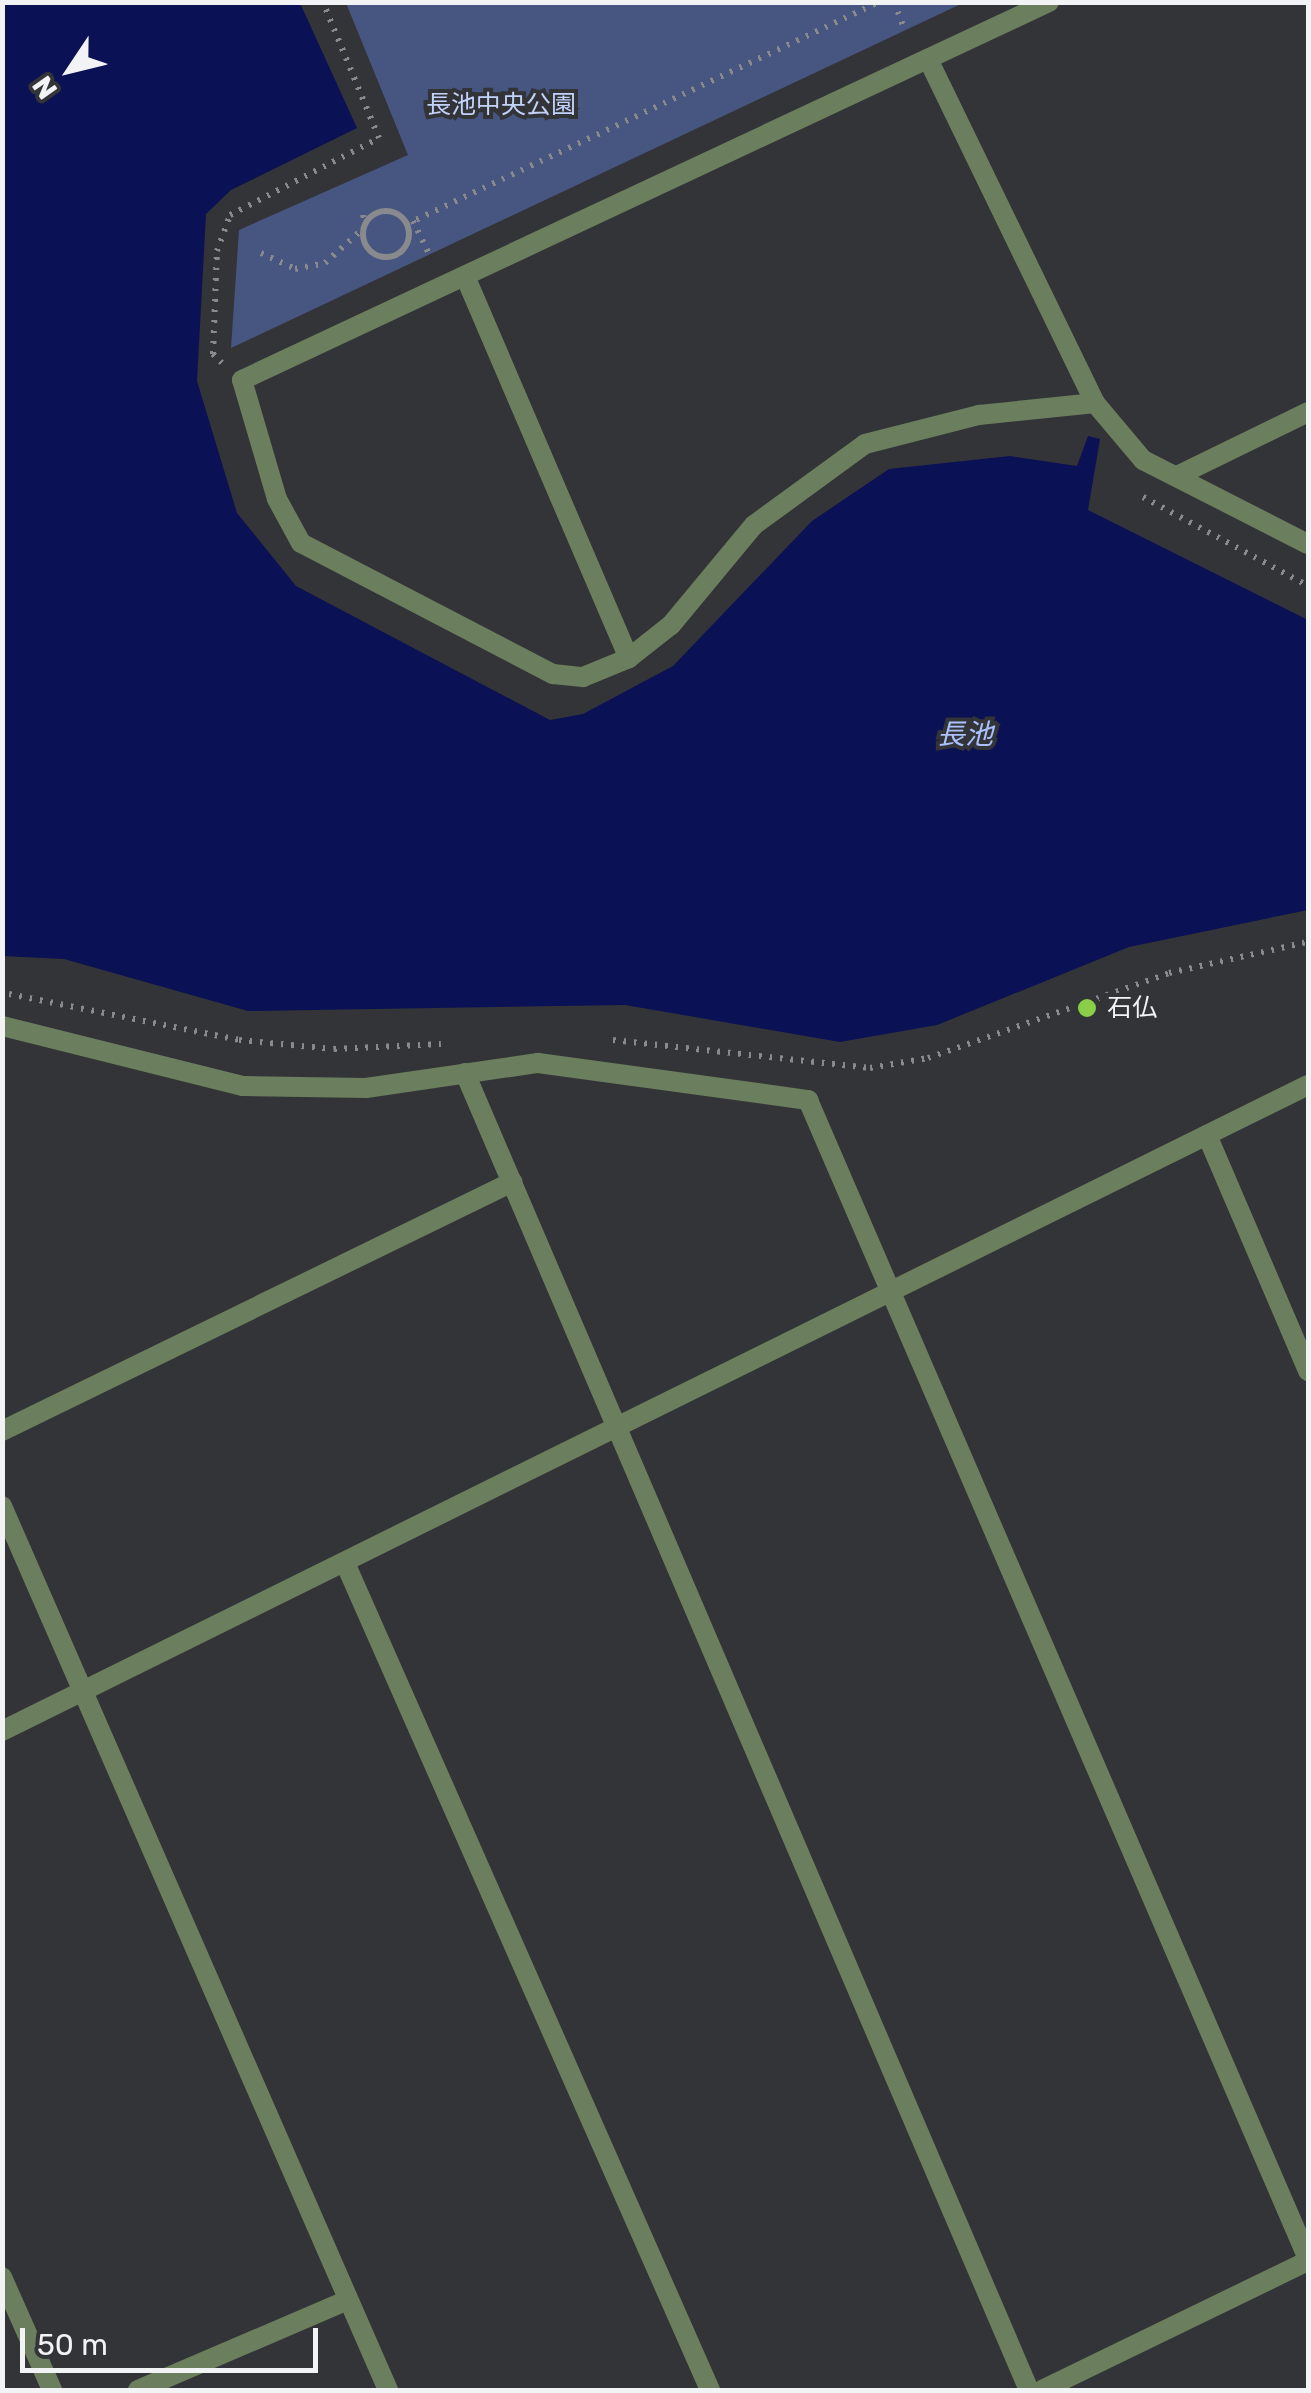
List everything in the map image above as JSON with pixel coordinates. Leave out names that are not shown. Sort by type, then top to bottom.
[{"type":"street","points":[[1048,2],[242,380],[277,498],[302,542],[324,560],[553,674],[583,677],[629,658],[670,625],[754,525],[864,444],[978,415],[1095,404]]},
{"type":"street","points":[[928,59],[1095,404],[1143,460],[1308,544]]},
{"type":"street","points":[[465,276],[629,658]]},
{"type":"street","points":[[1177,476],[1308,412]]},
{"type":"street","points":[[2,1026],[242,1086],[366,1088],[538,1063],[621,1068],[808,1100],[1308,2260],[1042,2390]]},
{"type":"street","points":[[465,1074],[1029,2390]]},
{"type":"street","points":[[2,1732],[616,1432],[892,1290],[1308,1085]]},
{"type":"street","points":[[1207,1135],[1308,1371]]},
{"type":"street","points":[[2,1432],[512,1182]]},
{"type":"street","points":[[2,1506],[86,1690],[388,2390]]},
{"type":"street","points":[[346,1565],[710,2390]]},
{"type":"street","points":[[2,2277],[52,2390]]},
{"type":"street","points":[[138,2390],[348,2300]]},
{"type":"path","points":[[212,354],[217,251],[230,214],[379,138],[323,2]]},
{"type":"path","points":[[410,222],[878,2]]},
{"type":"path","points":[[894,2],[906,30]]},
{"type":"path","points":[[363,209],[368,247],[389,256],[405,247],[410,222]]},
{"type":"path","points":[[261,253],[295,269],[326,263],[382,211],[410,222],[430,254]]},
{"type":"path","points":[[1143,460],[1126,485],[1186,527],[1308,586]]},
{"type":"path","points":[[600,1039],[870,1068],[928,1058],[1169,973],[1308,942]]},
{"type":"path","points":[[2,994],[239,1040],[334,1050],[449,1043]]},
{"type":"green space","name":"長池中央公園","points":[[346,3],[963,3],[231,348],[239,230],[408,155]]},
{"type":"water","name":"長池","points":[[3,2],[300,3],[357,128],[231,190],[206,214],[197,381],[237,513],[296,586],[550,720],[583,714],[673,666],[812,521],[889,469],[1010,456],[1077,466],[1088,436],[1100,439],[1088,510],[1308,620],[1308,910],[1129,947],[937,1025],[840,1042],[625,1005],[248,1011],[64,959],[3,956]]},
{"type":"place","name":"石仏","points":[[1087,1008]]}]
